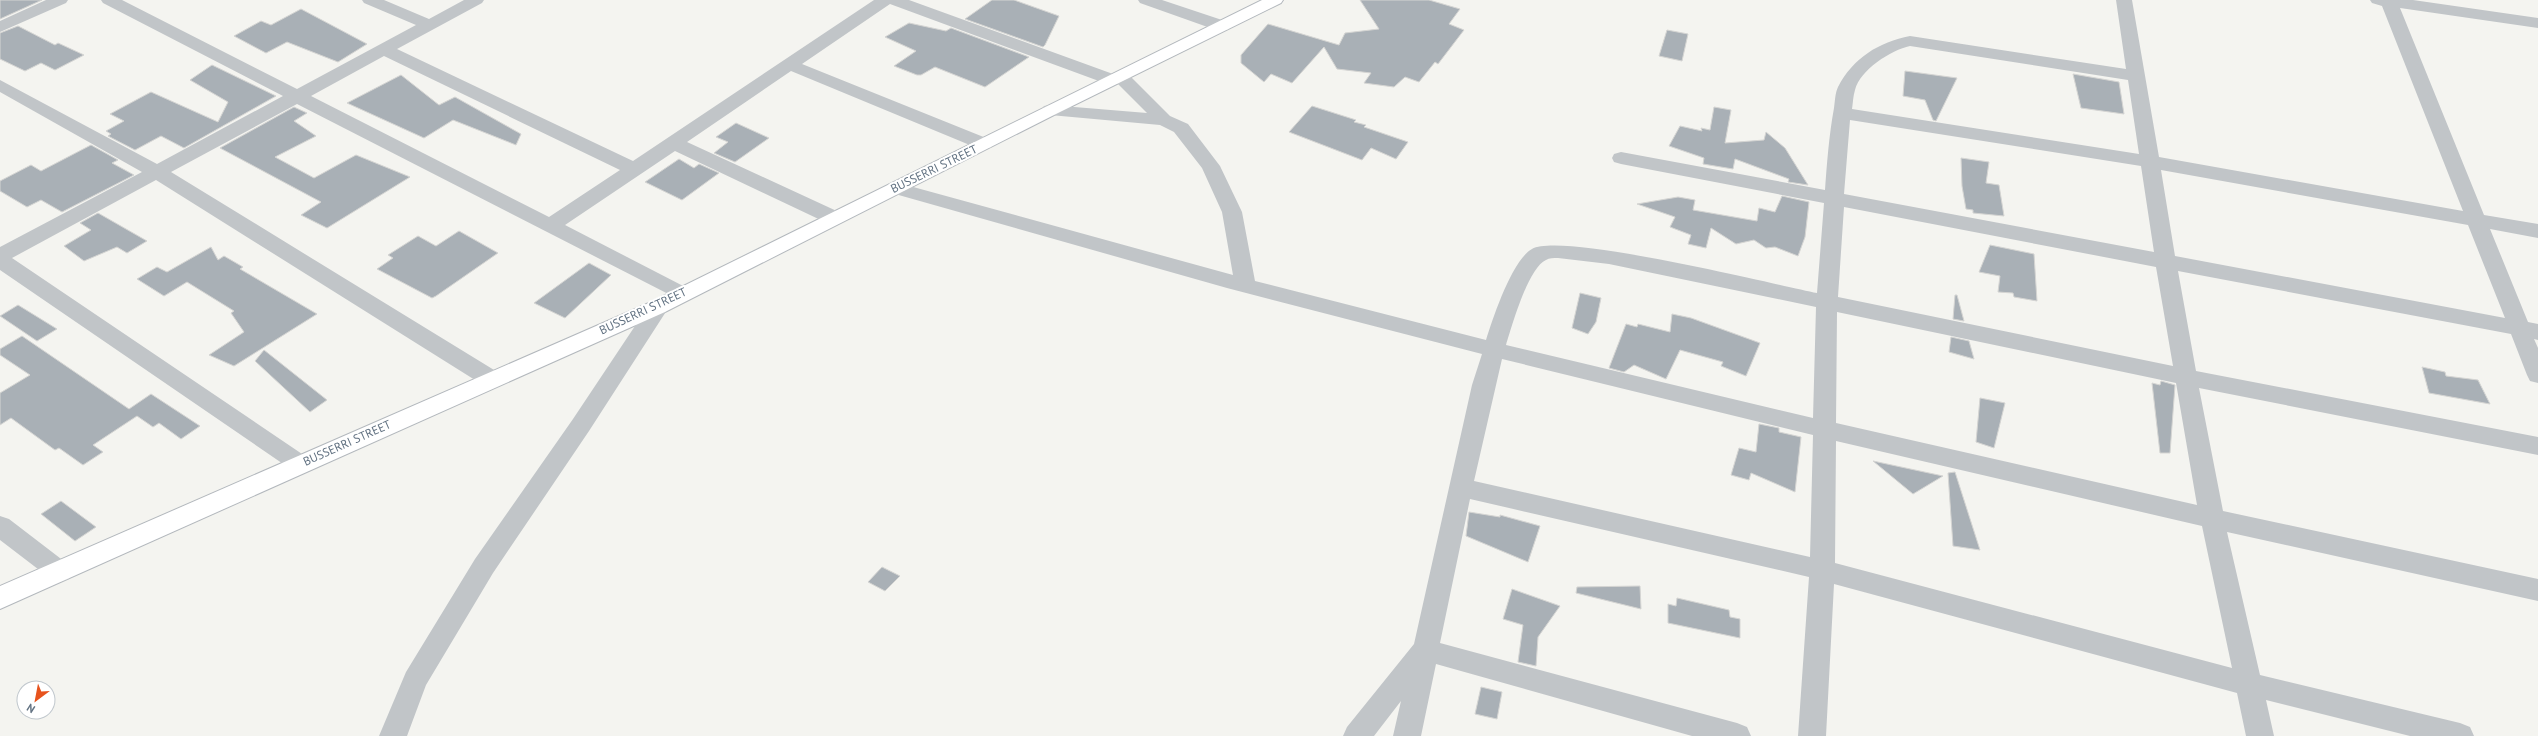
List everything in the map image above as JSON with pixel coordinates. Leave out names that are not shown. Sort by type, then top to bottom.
[{"type":"main road","name":"BUSSERRI STREET","points":[[0,598],[491,379],[658,307],[1050,110],[1275,0]]},
{"type":"street","points":[[0,27],[60,0]]},
{"type":"street","points":[[110,0],[682,294]]},
{"type":"street","points":[[370,0],[430,25]]},
{"type":"street","points":[[0,256],[476,0]]},
{"type":"street","points":[[550,226],[788,64],[886,0]]},
{"type":"street","points":[[893,0],[1116,78],[1164,120],[1181,128],[1211,166],[1232,212],[1245,285]]},
{"type":"street","points":[[1146,0],[1222,26]]},
{"type":"street","points":[[2124,0],[2166,261],[2212,520],[2260,736]]},
{"type":"street","points":[[2385,1],[2538,23]]},
{"type":"street","points":[[2385,1],[2476,219],[2518,328],[2538,375]]},
{"type":"street","points":[[1812,736],[1822,570],[1826,431],[1827,304],[1842,113],[1846,88],[1862,67],[1880,50],[1894,44],[1910,41],[2137,76]]},
{"type":"street","points":[[385,50],[634,168]]},
{"type":"street","points":[[788,64],[984,144]]},
{"type":"street","points":[[0,85],[157,172],[491,379]]},
{"type":"street","points":[[1050,110],[1164,120]]},
{"type":"street","points":[[1842,113],[2151,162],[2538,231]]},
{"type":"street","points":[[674,142],[834,218]]},
{"type":"street","points":[[1621,158],[2538,332]]},
{"type":"street","points":[[895,188],[1245,285],[1826,431],[2212,520],[2538,590]]},
{"type":"street","points":[[1407,736],[1483,384],[1508,303],[1529,264],[1539,254],[1558,251],[1609,258],[2186,377],[2538,446]]},
{"type":"street","points":[[0,260],[300,464]]},
{"type":"street","points":[[393,736],[415,680],[484,566],[582,425],[658,307]]},
{"type":"street","points":[[1460,487],[1822,570],[2249,684],[2460,736]]},
{"type":"street","points":[[0,526],[60,572]]},
{"type":"street","points":[[1357,736],[1425,650]]},
{"type":"street","points":[[1425,650],[1738,736]]},
{"type":"building","points":[[0,0],[42,0],[0,19]]},
{"type":"building","points":[[992,0],[1014,0],[1059,16],[1045,45],[1043,47],[965,19]]},
{"type":"building","points":[[1360,0],[1429,0],[1460,9],[1449,24],[1464,30],[1438,64],[1435,62],[1419,82],[1405,77],[1394,87],[1364,83],[1371,73],[1337,69],[1324,47],[1292,83],[1271,74],[1264,82],[1241,63],[1241,55],[1268,24],[1339,45],[1345,33],[1379,29]]},
{"type":"building","points":[[301,9],[367,44],[338,62],[287,42],[266,53],[234,36],[261,21],[271,25]]},
{"type":"building","points":[[909,23],[946,31],[951,28],[1029,57],[985,87],[935,67],[921,75],[917,75],[894,66],[916,51],[885,37]]},
{"type":"building","points":[[18,26],[55,45],[58,43],[84,55],[55,70],[41,63],[25,71],[0,59],[0,33]]},
{"type":"building","points":[[1667,30],[1688,34],[1682,61],[1659,56]]},
{"type":"building","points":[[212,65],[276,96],[184,148],[161,136],[135,150],[108,136],[111,134],[106,131],[124,121],[110,114],[151,92],[218,122],[228,102],[190,80]]},
{"type":"building","points":[[1905,71],[1957,78],[1936,121],[1933,120],[1925,100],[1903,96]]},
{"type":"building","points":[[2073,74],[2119,82],[2124,114],[2081,108]]},
{"type":"building","points":[[401,75],[439,105],[455,97],[521,134],[516,145],[453,120],[424,138],[347,103]]},
{"type":"building","points":[[1312,106],[1356,120],[1354,122],[1366,125],[1364,127],[1408,142],[1396,159],[1371,148],[1362,160],[1289,132]]},
{"type":"building","points":[[294,107],[307,113],[294,121],[316,136],[275,157],[314,178],[356,155],[410,177],[327,228],[301,215],[321,202],[220,148]]},
{"type":"building","points":[[1714,107],[1731,110],[1725,143],[1764,140],[1766,132],[1785,148],[1808,185],[1788,182],[1789,179],[1735,159],[1733,169],[1703,164],[1704,158],[1669,146],[1680,126],[1702,131],[1701,128],[1710,130]]},
{"type":"building","points":[[736,123],[769,138],[735,162],[714,153],[728,142],[716,137]]},
{"type":"building","points":[[91,145],[118,160],[112,163],[134,175],[62,212],[41,200],[27,207],[0,191],[0,181],[31,165],[41,171]]},
{"type":"building","points":[[1961,158],[1989,162],[1986,183],[1999,185],[2004,216],[1973,213],[1973,210],[1966,209],[1962,186]]},
{"type":"building","points":[[679,159],[694,168],[699,164],[719,173],[682,200],[645,182]]},
{"type":"building","points":[[1782,196],[1809,202],[1805,237],[1798,256],[1775,247],[1766,248],[1754,240],[1736,244],[1711,228],[1706,248],[1688,244],[1691,235],[1670,227],[1675,217],[1637,204],[1678,197],[1695,200],[1693,210],[1757,221],[1759,208],[1775,212]]},
{"type":"building","points":[[98,213],[147,241],[127,253],[117,247],[84,261],[64,246],[91,230],[80,223]]},
{"type":"building","points":[[459,231],[498,253],[432,298],[377,269],[393,258],[388,255],[418,236],[436,246]]},
{"type":"building","points":[[1990,245],[2034,254],[2037,301],[2014,297],[2013,293],[1998,292],[2000,276],[1979,272]]},
{"type":"building","points":[[211,247],[218,260],[224,256],[243,267],[240,269],[317,314],[234,366],[209,355],[244,332],[231,313],[234,311],[187,282],[164,296],[137,279],[157,267],[167,272]]},
{"type":"building","points":[[589,263],[611,275],[565,318],[534,303]]},
{"type":"building","points":[[1580,293],[1601,298],[1596,322],[1588,334],[1572,328]]},
{"type":"building","points":[[1955,295],[1957,295],[1964,321],[1953,319]]},
{"type":"building","points":[[18,305],[57,329],[37,341],[0,316]]},
{"type":"building","points":[[1672,314],[1691,318],[1760,343],[1746,376],[1721,366],[1723,362],[1680,350],[1666,379],[1634,365],[1624,372],[1609,368],[1626,324],[1637,327],[1638,324],[1670,332]]},
{"type":"building","points":[[22,336],[129,409],[151,394],[200,426],[181,439],[159,423],[153,427],[137,416],[93,445],[103,452],[83,465],[59,448],[55,450],[11,418],[0,425],[0,393],[30,375],[0,355],[0,349]]},
{"type":"building","points":[[1951,337],[1969,341],[1974,359],[1949,352]]},
{"type":"building","points":[[264,350],[327,400],[310,412],[255,361]]},
{"type":"building","points":[[2422,367],[2445,372],[2446,376],[2478,380],[2490,404],[2429,393]]},
{"type":"building","points":[[2161,381],[2175,385],[2170,453],[2160,453],[2152,383],[2160,385]]},
{"type":"building","points":[[1980,398],[2005,403],[1994,448],[1976,442]]},
{"type":"building","points":[[1759,424],[1779,428],[1779,432],[1801,437],[1795,492],[1751,473],[1749,480],[1731,475],[1739,448],[1756,452]]},
{"type":"building","points":[[1873,461],[1943,476],[1913,494]]},
{"type":"building","points":[[1955,472],[1980,550],[1953,546],[1948,473]]},
{"type":"building","points":[[61,501],[96,527],[75,541],[41,514]]},
{"type":"building","points":[[1469,512],[1500,517],[1500,515],[1540,526],[1528,562],[1466,536]]},
{"type":"building","points":[[882,567],[900,576],[885,591],[868,582]]},
{"type":"building","points":[[1640,586],[1641,609],[1576,593],[1577,587]]},
{"type":"building","points":[[1512,589],[1560,606],[1538,637],[1536,666],[1518,662],[1523,625],[1503,619]]},
{"type":"building","points":[[1677,598],[1729,610],[1730,617],[1740,619],[1740,638],[1668,623],[1668,604],[1676,606]]},
{"type":"building","points":[[1481,687],[1502,692],[1497,719],[1475,714]]}]
